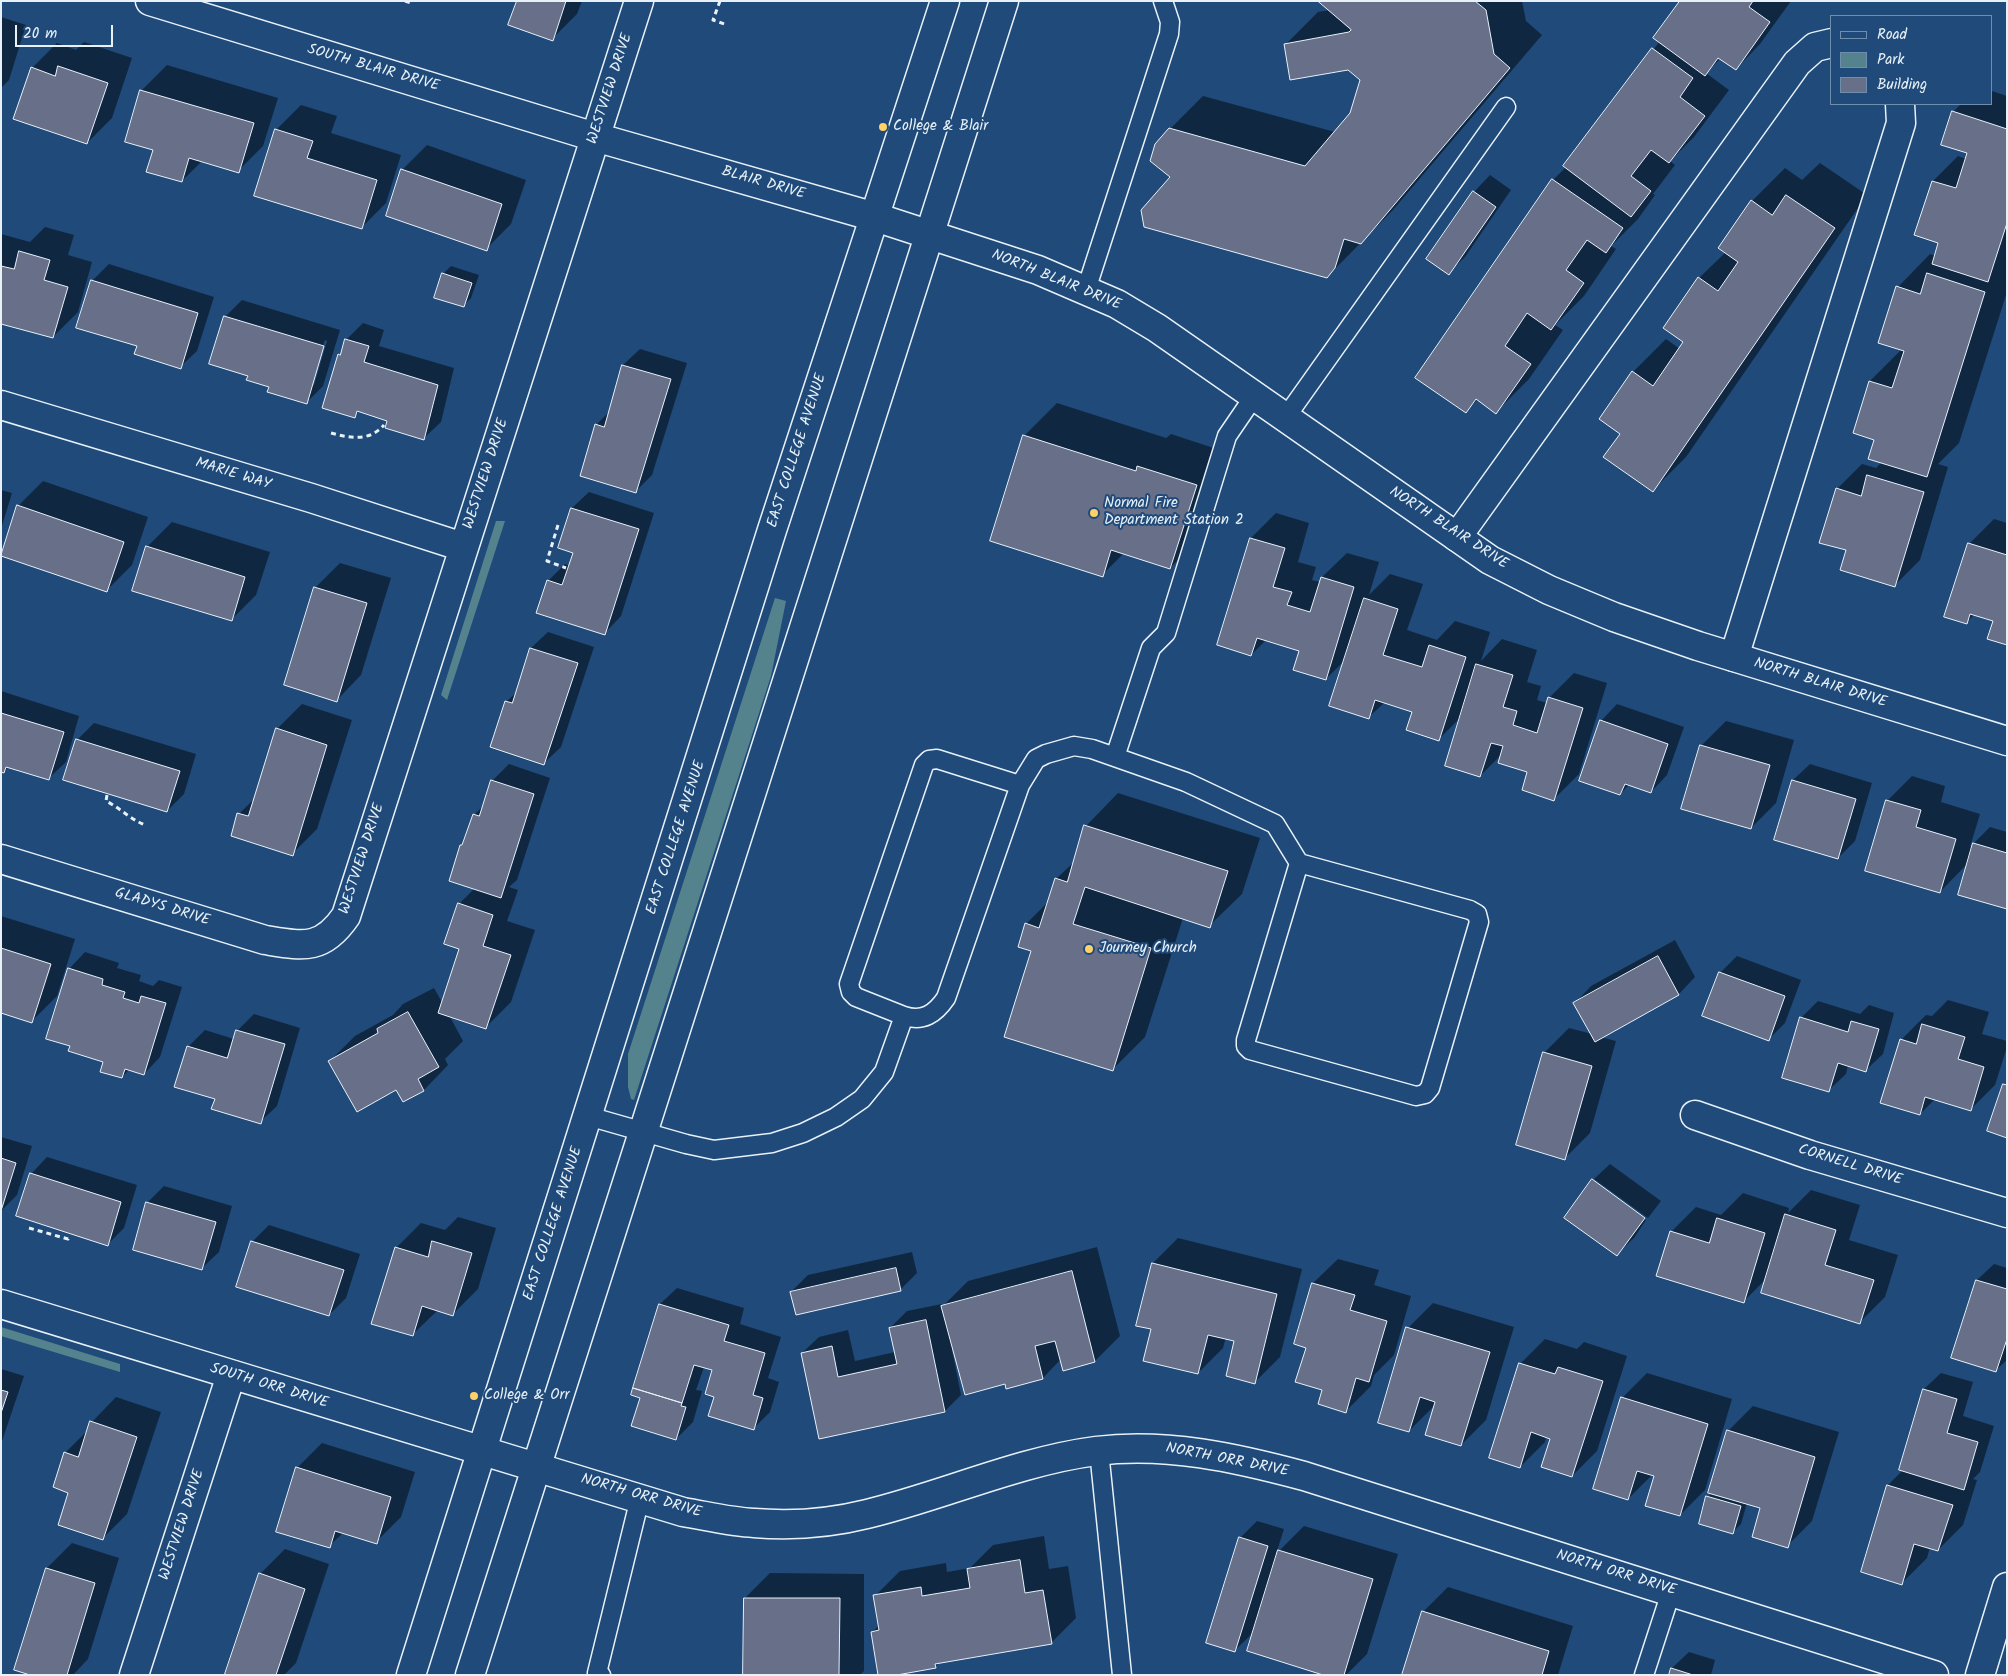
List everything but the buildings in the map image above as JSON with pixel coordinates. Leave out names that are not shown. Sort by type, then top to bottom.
[{"type":"street","name":"SOUTH BLAIR DRIVE","points":[[150,1],[596,137]]},
{"type":"street","name":"WESTVIEW DRIVE","points":[[324,939],[336,932],[346,916],[639,1]]},
{"type":"street","name":"EAST COLLEGE AVENUE","points":[[410,1675],[772,530],[945,1]]},
{"type":"street","points":[[470,1675],[1004,1]]},
{"type":"street","points":[[1457,537],[1797,63],[1815,47],[1830,43]]},
{"type":"street","points":[[1734,657],[1900,123],[1900,105]]},
{"type":"street","name":"BLAIR DRIVE","points":[[596,137],[929,234]]},
{"type":"street","name":"NORTH BLAIR DRIVE","points":[[929,234],[1038,270],[1117,304],[1157,328],[1255,395],[1490,560],[1549,590],[1614,617],[1734,657],[2007,741]]},
{"type":"street","name":"MARIE WAY","points":[[1,405],[463,547]]},
{"type":"street","name":"GLADYS DRIVE","points":[[1,859],[265,940],[294,945],[317,943],[324,939]]},
{"type":"street","name":"CORNELL DRIVE","points":[[1695,1115],[1810,1155],[2007,1214]]},
{"type":"street","name":"SOUTH ORR DRIVE","points":[[1,1304],[536,1467]]},
{"type":"street","name":"WESTVIEW DRIVE","points":[[134,1675],[231,1375]]},
{"type":"street","name":"NORTH ORR DRIVE","points":[[536,1467],[683,1512],[753,1523],[791,1524],[826,1521],[866,1514],[1051,1460],[1099,1450],[1166,1449],[1258,1464],[1304,1476],[1934,1675]]},
{"type":"street","points":[[1980,1675],[2007,1587]]},
{"type":"lane","points":[[1086,290],[1169,34],[1170,22],[1163,1]]},
{"type":"lane","points":[[1286,417],[1506,108]]},
{"type":"lane","points":[[1115,757],[1151,648],[1166,633],[1227,436],[1255,395]]},
{"type":"lane","points":[[1020,785],[937,759],[929,760],[924,765],[849,984],[851,992],[856,997],[914,1019],[923,1019],[940,1007],[946,998],[1020,785],[1036,759],[1074,746],[1092,749],[1186,782],[1275,824],[1299,862],[1470,910],[1477,914],[1479,922],[1430,1088],[1425,1094],[1416,1096],[1250,1050],[1246,1046],[1246,1040],[1299,862]]},
{"type":"lane","points":[[588,1116],[643,1133],[714,1150],[772,1143],[804,1133],[836,1117],[862,1099],[884,1072],[904,1016]]},
{"type":"lane","points":[[1099,1450],[1122,1675]]},
{"type":"lane","points":[[601,1675],[597,1673],[640,1498]]},
{"type":"lane","points":[[1644,1675],[1671,1592]]},
{"type":"path","points":[[406,1],[411,3]]},
{"type":"path","points":[[720,1],[714,20],[727,25]]},
{"type":"path","points":[[331,433],[362,438],[372,435],[384,425]]},
{"type":"path","points":[[558,525],[547,561],[566,568]]},
{"type":"path","points":[[108,795],[106,801],[120,809],[132,820],[145,825]]},
{"type":"path","points":[[30,1228],[68,1239],[70,1235]]},
{"type":"green space","points":[[496,521],[505,521],[447,700],[441,695]]},
{"type":"green space","points":[[775,598],[786,601],[771,676],[634,1100],[631,1099],[628,1087],[628,1054]]},
{"type":"green space","points":[[1,1327],[120,1364],[120,1372],[1,1336]]},
{"type":"place","name":"College & Blair","points":[[883,127]]},
{"type":"place","name":"Normal Fire Department Station 2","points":[[1094,513]]},
{"type":"place","name":"Journey Church","points":[[1089,949]]},
{"type":"place","name":"College & Orr","points":[[474,1396]]}]
